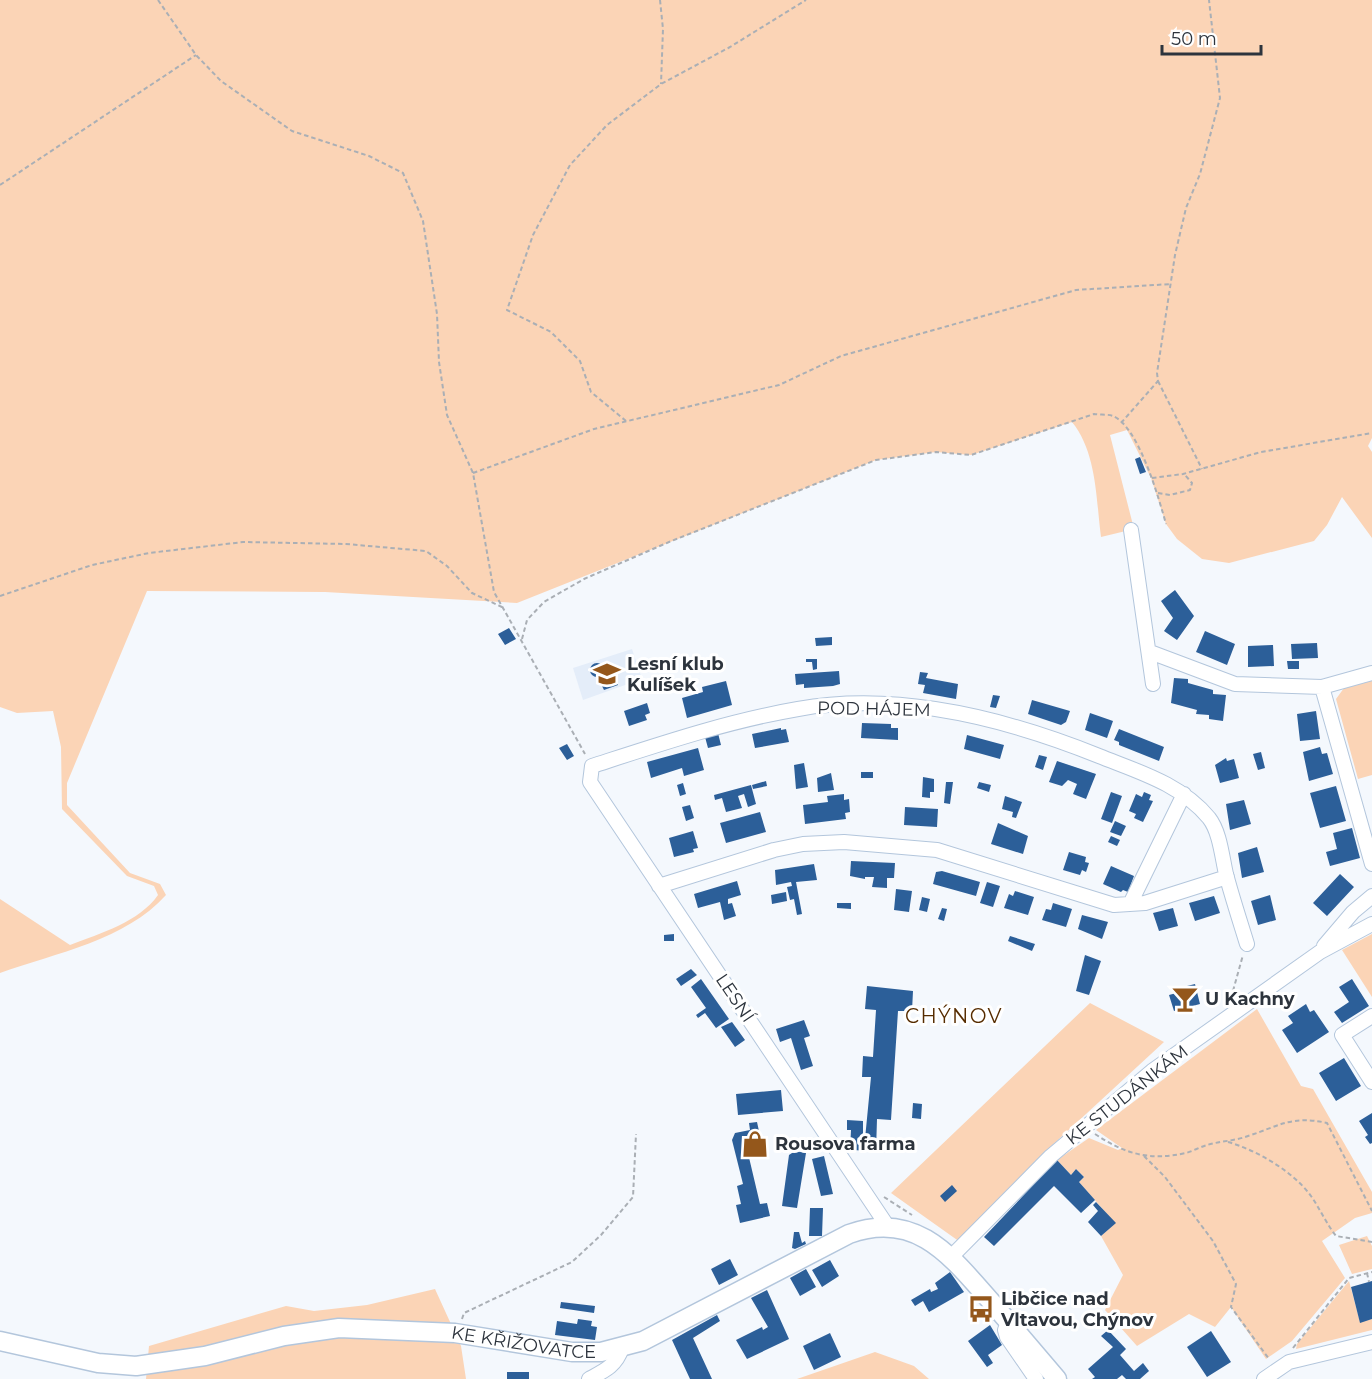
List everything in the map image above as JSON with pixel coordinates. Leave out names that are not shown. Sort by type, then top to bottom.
[{"type":"street","points":[[1131,530],[1153,684]]},
{"type":"street","points":[[1150,652],[1235,684],[1322,687],[1372,673]]},
{"type":"street","points":[[1322,687],[1372,864]]},
{"type":"street","name":"POD HÁJEM","points":[[592,766],[692,734],[799,709],[847,705],[906,706],[957,712],[1062,741],[1167,784],[1184,794],[1210,820],[1247,944]]},
{"type":"street","name":"LESNÍ","points":[[592,766],[590,782],[888,1227]]},
{"type":"street","points":[[1131,904],[1184,794]]},
{"type":"street","points":[[659,886],[774,850],[803,844],[844,842],[937,850],[1114,906],[1145,903],[1227,877]]},
{"type":"street","name":"KE STUDÁNKÁM","points":[[1320,952],[1353,912],[1372,896]]},
{"type":"street","name":"KE STUDÁNKÁM","points":[[951,1257],[1051,1156],[1152,1071],[1320,952],[1372,924]]},
{"type":"street","points":[[1372,1016],[1342,1035],[1372,1082]]},
{"type":"street","points":[[888,1227],[915,1233],[951,1257],[1057,1379]]},
{"type":"street","name":"KE KŘIŽOVATCE","points":[[0,1341],[98,1363],[136,1366],[205,1356],[284,1336],[339,1328],[455,1333],[579,1352],[622,1348],[649,1338],[838,1239],[865,1229],[888,1227]]},
{"type":"street","points":[[1008,1323],[1005,1330],[1007,1337],[1036,1379]]},
{"type":"street","points":[[1264,1379],[1289,1362],[1371,1343]]},
{"type":"street","points":[[589,1379],[618,1360],[622,1348]]},
{"type":"path","points":[[158,0],[196,55],[221,81],[292,131],[380,161],[403,173],[423,221],[447,415],[473,473],[494,592],[592,766]]},
{"type":"path","points":[[660,0],[663,29],[661,84]]},
{"type":"path","points":[[626,422],[591,392],[580,361],[551,332],[507,310],[533,235],[570,165],[607,126],[661,84],[730,47],[806,0]]},
{"type":"path","points":[[1202,469],[1156,373],[1186,208],[1200,174],[1220,98],[1209,0]]},
{"type":"path","points":[[0,185],[196,55]]},
{"type":"path","points":[[473,473],[594,429],[779,385],[841,356],[1076,290],[1171,284]]},
{"type":"path","points":[[1121,423],[1158,381]]},
{"type":"path","points":[[522,639],[528,620],[544,602],[584,579],[876,460],[936,452],[971,455],[1094,414],[1113,416],[1128,430],[1151,478],[1166,524]]},
{"type":"path","points":[[1151,478],[1183,474],[1261,452],[1372,433]]},
{"type":"path","points":[[1156,493],[1170,495],[1190,490],[1190,478],[1183,474]]},
{"type":"path","points":[[0,596],[92,565],[149,553],[243,542],[335,544],[426,550],[447,566],[472,593],[505,608]]},
{"type":"path","points":[[1234,1014],[1230,994],[1247,944]]},
{"type":"path","points":[[1084,1127],[1118,1150],[1144,1156],[1185,1153],[1246,1137],[1283,1122],[1306,1119],[1327,1123],[1372,1211]]},
{"type":"path","points":[[455,1333],[464,1313],[572,1262],[601,1235],[633,1197],[636,1134]]},
{"type":"path","points":[[1225,1141],[1262,1154],[1300,1184],[1311,1196],[1320,1215],[1336,1236],[1372,1242]]},
{"type":"path","points":[[1144,1156],[1165,1178],[1214,1241],[1236,1284],[1231,1307],[1266,1359],[1289,1362],[1293,1344],[1349,1278],[1372,1272]]},
{"type":"path","points":[[1367,1274],[1369,1282]]},
{"type":"shaded area","points":[[0,0],[1372,0],[1372,438],[1368,446],[1372,452],[1372,538],[1342,497],[1327,525],[1314,541],[1229,563],[1202,559],[1177,539],[1166,524],[1151,478],[1127,430],[1110,435],[1134,529],[1101,537],[1091,462],[1080,434],[1072,422],[971,455],[936,452],[876,460],[517,603],[325,592],[147,591],[67,783],[67,805],[130,873],[160,884],[166,895],[150,910],[111,934],[0,973],[0,899],[70,945],[130,920],[141,913],[158,895],[154,886],[127,876],[62,809],[61,747],[53,711],[17,713],[0,707]]},
{"type":"shaded area","name":"Lesní klub Kulíšek","points":[[632,649],[642,679],[583,700],[573,668]]},
{"type":"shaded area","points":[[1372,679],[1372,775],[1358,779],[1336,699],[1344,688]]},
{"type":"shaded area","points":[[1372,934],[1372,997],[1342,950]]},
{"type":"shaded area","points":[[1090,1003],[1164,1042],[1047,1150],[960,1242],[891,1193]]},
{"type":"shaded area","points":[[1257,1009],[1301,1086],[1313,1089],[1372,1192],[1372,1213],[1355,1218],[1322,1241],[1345,1278],[1292,1341],[1266,1359],[1231,1307],[1215,1327],[1189,1314],[1137,1346],[1105,1310],[1123,1275],[1101,1236],[1115,1223],[1079,1182],[1084,1177],[1076,1169],[1071,1175],[1057,1160],[1089,1138],[1118,1150],[1122,1148],[1096,1130]]},
{"type":"shaded area","points":[[1367,1236],[1372,1246],[1372,1269],[1352,1274],[1339,1245]]},
{"type":"shaded area","points":[[1349,1281],[1360,1322],[1372,1319],[1372,1330],[1296,1349],[1297,1344]]},
{"type":"shaded area","points":[[435,1289],[461,1346],[466,1379],[146,1379],[149,1346],[286,1306],[314,1311],[367,1305]]},
{"type":"shaded area","points":[[875,1352],[914,1366],[929,1379],[797,1379]]},
{"type":"building","points":[[1140,457],[1146,472],[1140,474],[1135,459]]},
{"type":"building","points":[[1175,590],[1194,616],[1177,640],[1164,631],[1173,618],[1161,601]]},
{"type":"building","points":[[509,628],[516,639],[505,645],[498,634]]},
{"type":"building","points":[[1205,631],[1235,644],[1227,665],[1196,652]]},
{"type":"building","points":[[832,637],[832,645],[816,646],[815,638]]},
{"type":"building","points":[[1317,643],[1318,658],[1292,659],[1291,644]]},
{"type":"building","points":[[1273,645],[1274,666],[1248,667],[1248,646]]},
{"type":"building","points":[[806,659],[817,659],[817,669],[813,670],[812,662],[806,662]]},
{"type":"building","points":[[1287,661],[1299,661],[1299,669],[1288,669]]},
{"type":"building","points":[[594,663],[600,663],[604,670],[600,677],[594,677],[590,673],[590,667]]},
{"type":"building","points":[[839,671],[840,684],[804,688],[804,684],[796,685],[795,674]]},
{"type":"building","points":[[920,672],[928,673],[926,678],[958,684],[956,699],[923,693],[925,685],[918,684]]},
{"type":"building","points":[[1174,678],[1188,679],[1188,683],[1213,690],[1213,694],[1226,695],[1223,721],[1209,719],[1209,715],[1196,714],[1197,710],[1171,703]]},
{"type":"building","points":[[617,681],[618,685],[604,690],[602,686]]},
{"type":"building","points":[[726,681],[732,705],[687,718],[682,698],[703,692],[702,687]]},
{"type":"building","points":[[993,695],[1000,696],[996,708],[990,707]]},
{"type":"building","points":[[1032,700],[1070,711],[1066,722],[1061,725],[1028,714]]},
{"type":"building","points":[[647,703],[650,713],[645,715],[647,720],[629,726],[624,711]]},
{"type":"building","points":[[1316,711],[1320,739],[1300,741],[1297,714]]},
{"type":"building","points":[[1090,713],[1113,721],[1107,738],[1085,730]]},
{"type":"building","points":[[862,723],[891,724],[891,728],[898,728],[898,740],[861,738]]},
{"type":"building","points":[[781,728],[781,730],[786,729],[789,742],[755,748],[752,734]]},
{"type":"building","points":[[1119,729],[1164,747],[1159,761],[1119,745],[1119,742],[1114,740]]},
{"type":"building","points":[[718,733],[721,745],[708,748],[705,737]]},
{"type":"building","points":[[967,735],[1004,745],[1000,759],[964,749]]},
{"type":"building","points":[[567,744],[574,756],[567,760],[559,748]]},
{"type":"building","points":[[1320,747],[1322,754],[1327,753],[1333,774],[1309,781],[1303,752]]},
{"type":"building","points":[[698,748],[704,770],[684,776],[682,768],[651,778],[647,762]]},
{"type":"building","points":[[1261,752],[1265,768],[1258,770],[1253,754]]},
{"type":"building","points":[[1039,755],[1047,757],[1043,770],[1035,767]]},
{"type":"building","points":[[1226,758],[1227,761],[1234,759],[1239,778],[1220,783],[1215,765]]},
{"type":"building","points":[[1057,761],[1096,774],[1086,799],[1073,794],[1077,784],[1068,780],[1062,786],[1049,782]]},
{"type":"building","points":[[804,763],[808,787],[796,789],[794,765]]},
{"type":"building","points":[[861,772],[873,772],[873,778],[861,778]]},
{"type":"building","points":[[831,773],[834,790],[818,792],[817,778]]},
{"type":"building","points":[[923,777],[934,779],[934,792],[930,792],[930,798],[922,797]]},
{"type":"building","points":[[766,781],[767,786],[753,789],[752,785]]},
{"type":"building","points":[[946,782],[953,782],[950,804],[944,803]]},
{"type":"building","points":[[979,782],[991,785],[989,792],[977,788]]},
{"type":"building","points":[[683,783],[686,794],[680,796],[677,785]]},
{"type":"building","points":[[751,785],[756,804],[748,807],[744,794],[738,796],[742,808],[726,812],[722,798],[715,800],[714,795]]},
{"type":"building","points":[[1336,786],[1346,821],[1320,828],[1310,793]]},
{"type":"building","points":[[1111,792],[1122,796],[1112,823],[1101,819]]},
{"type":"building","points":[[1144,792],[1151,795],[1149,800],[1153,801],[1143,822],[1134,818],[1136,814],[1129,811],[1136,794],[1142,797]]},
{"type":"building","points":[[844,794],[844,800],[849,799],[850,812],[845,813],[846,819],[805,824],[803,805],[828,802],[827,796]]},
{"type":"building","points":[[1005,796],[1022,802],[1016,818],[1012,817],[1013,812],[1002,809]]},
{"type":"building","points":[[1244,800],[1251,824],[1230,830],[1226,804]]},
{"type":"building","points":[[690,805],[694,818],[686,821],[682,807]]},
{"type":"building","points":[[905,807],[938,809],[937,827],[904,825]]},
{"type":"building","points":[[760,812],[766,832],[726,843],[720,823]]},
{"type":"building","points":[[1115,821],[1126,826],[1121,836],[1110,832]]},
{"type":"building","points":[[998,823],[1028,836],[1023,854],[991,844]]},
{"type":"building","points":[[1352,828],[1360,858],[1330,866],[1326,852],[1337,849],[1333,833]]},
{"type":"building","points":[[693,831],[698,848],[693,849],[694,852],[674,857],[669,838]]},
{"type":"building","points":[[1111,836],[1120,840],[1117,846],[1108,842]]},
{"type":"building","points":[[1257,847],[1264,872],[1242,878],[1238,853]]},
{"type":"building","points":[[1069,852],[1086,857],[1085,862],[1089,863],[1086,872],[1082,870],[1080,875],[1063,870]]},
{"type":"building","points":[[851,861],[895,863],[894,878],[887,878],[887,888],[872,887],[874,877],[865,877],[865,879],[850,876]]},
{"type":"building","points":[[814,864],[817,880],[796,882],[802,914],[797,915],[794,899],[790,900],[787,887],[792,886],[791,882],[776,885],[775,870]]},
{"type":"building","points":[[1111,866],[1134,876],[1128,892],[1123,890],[1121,892],[1103,884]]},
{"type":"building","points":[[942,871],[980,882],[976,896],[933,884],[936,872]]},
{"type":"building","points":[[1340,874],[1354,887],[1327,916],[1313,903]]},
{"type":"building","points":[[737,881],[741,895],[728,899],[728,904],[732,903],[736,916],[724,920],[720,902],[698,908],[694,894]]},
{"type":"building","points":[[987,882],[1000,886],[993,907],[980,903]]},
{"type":"building","points":[[896,889],[912,891],[909,912],[894,910]]},
{"type":"building","points":[[1015,891],[1034,897],[1028,915],[1004,908],[1009,894],[1013,896]]},
{"type":"building","points":[[786,892],[787,901],[772,904],[771,895]]},
{"type":"building","points":[[1270,895],[1276,920],[1258,925],[1251,901]]},
{"type":"building","points":[[1214,896],[1220,913],[1195,921],[1189,903]]},
{"type":"building","points":[[922,897],[930,899],[927,912],[919,910]]},
{"type":"building","points":[[837,903],[851,903],[851,909],[837,908]]},
{"type":"building","points":[[1053,903],[1072,909],[1066,927],[1042,920],[1046,909],[1051,910]]},
{"type":"building","points":[[942,908],[947,909],[944,921],[938,919]]},
{"type":"building","points":[[1173,908],[1178,926],[1159,931],[1153,913]]},
{"type":"building","points":[[1082,915],[1108,922],[1102,939],[1078,929]]},
{"type":"building","points":[[674,934],[674,941],[664,941],[664,935]]},
{"type":"building","points":[[1010,936],[1035,944],[1032,951],[1008,941]]},
{"type":"building","points":[[1085,955],[1101,961],[1089,995],[1076,991]]},
{"type":"building","points":[[691,969],[697,975],[681,986],[676,979]]},
{"type":"building","points":[[701,979],[729,1019],[716,1028],[705,1013],[698,1018],[696,1015],[706,1008],[691,987]]},
{"type":"building","points":[[1352,979],[1369,1006],[1342,1023],[1334,1012],[1349,1002],[1339,987]]},
{"type":"building","name":"U Kachny","points":[[1195,984],[1200,1004],[1174,1011],[1169,995],[1180,992],[1179,988]]},
{"type":"building","points":[[867,986],[913,991],[912,1011],[898,1011],[891,1120],[877,1119],[876,1151],[850,1150],[851,1130],[847,1130],[847,1120],[863,1121],[863,1138],[865,1139],[871,1077],[862,1077],[863,1056],[873,1057],[876,1010],[865,1009]]},
{"type":"building","points":[[1306,1004],[1310,1012],[1314,1010],[1329,1032],[1297,1053],[1282,1030],[1293,1023],[1288,1016]]},
{"type":"building","points":[[804,1020],[810,1036],[804,1038],[813,1066],[801,1070],[791,1038],[780,1042],[776,1029]]},
{"type":"building","points":[[732,1022],[745,1040],[735,1047],[721,1027]]},
{"type":"building","points":[[1344,1058],[1361,1086],[1336,1101],[1319,1073]]},
{"type":"building","points":[[781,1090],[783,1111],[738,1115],[736,1094]]},
{"type":"building","points":[[913,1103],[922,1104],[921,1119],[912,1118]]},
{"type":"building","points":[[1372,1113],[1372,1143],[1370,1144],[1365,1137],[1368,1135],[1359,1121]]},
{"type":"building","points":[[757,1122],[762,1145],[747,1149],[760,1204],[767,1203],[770,1216],[740,1223],[736,1205],[741,1204],[737,1186],[743,1184],[732,1140],[735,1133],[750,1130],[749,1123]]},
{"type":"building","points":[[795,1151],[806,1153],[797,1208],[782,1206],[789,1155]]},
{"type":"building","points":[[824,1156],[833,1194],[821,1196],[812,1159]]},
{"type":"building","points":[[1057,1160],[1071,1175],[1076,1169],[1084,1177],[1079,1182],[1095,1200],[1081,1213],[1054,1186],[994,1246],[984,1237]]},
{"type":"building","points":[[952,1185],[957,1191],[945,1202],[940,1196]]},
{"type":"building","points":[[1096,1202],[1116,1223],[1101,1236],[1088,1222],[1098,1211],[1093,1205]]},
{"type":"building","points":[[810,1208],[823,1208],[822,1236],[809,1236]]},
{"type":"building","points":[[794,1232],[799,1232],[802,1243],[805,1241],[806,1244],[795,1249],[792,1248]]},
{"type":"building","points":[[730,1259],[738,1275],[719,1285],[711,1269]]},
{"type":"building","points":[[830,1260],[839,1276],[822,1287],[812,1270]]},
{"type":"building","points":[[806,1269],[816,1287],[800,1296],[790,1278]]},
{"type":"building","points":[[950,1272],[964,1292],[929,1312],[923,1301],[915,1306],[911,1300],[930,1289],[931,1292],[938,1289],[935,1283]]},
{"type":"building","points":[[1372,1281],[1372,1319],[1360,1323],[1351,1287]]},
{"type":"building","points":[[767,1290],[789,1339],[747,1359],[736,1340],[762,1327],[763,1330],[768,1327],[751,1298]]},
{"type":"building","points":[[561,1302],[595,1306],[594,1313],[560,1308]]},
{"type":"building","points":[[717,1315],[720,1321],[693,1338],[712,1379],[690,1379],[672,1340]]},
{"type":"building","points":[[578,1319],[592,1321],[591,1326],[597,1327],[595,1340],[555,1335],[557,1321],[577,1324]]},
{"type":"building","points":[[990,1325],[1002,1345],[988,1355],[993,1363],[987,1367],[968,1341]]},
{"type":"building","points":[[1108,1330],[1126,1349],[1120,1355],[1134,1371],[1143,1363],[1149,1371],[1140,1379],[1126,1379],[1122,1375],[1117,1379],[1092,1379],[1095,1377],[1088,1369],[1113,1347],[1101,1336]]},
{"type":"building","points":[[1211,1331],[1231,1362],[1207,1377],[1187,1347]]},
{"type":"building","points":[[830,1333],[841,1357],[814,1370],[803,1346]]},
{"type":"building","points":[[507,1372],[529,1372],[529,1379],[507,1379]]},
{"type":"place","name":"Lesní klub Kulíšek","points":[[607,674]]},
{"type":"place","name":"U Kachny","points":[[1185,999]]},
{"type":"place","name":"Rousova farma","points":[[755,1144]]},
{"type":"place","name":"Libčice nad Vltavou, Chýnov","points":[[981,1309]]},
{"type":"district","name":"CHÝNOV","points":[[954,1016]]}]
